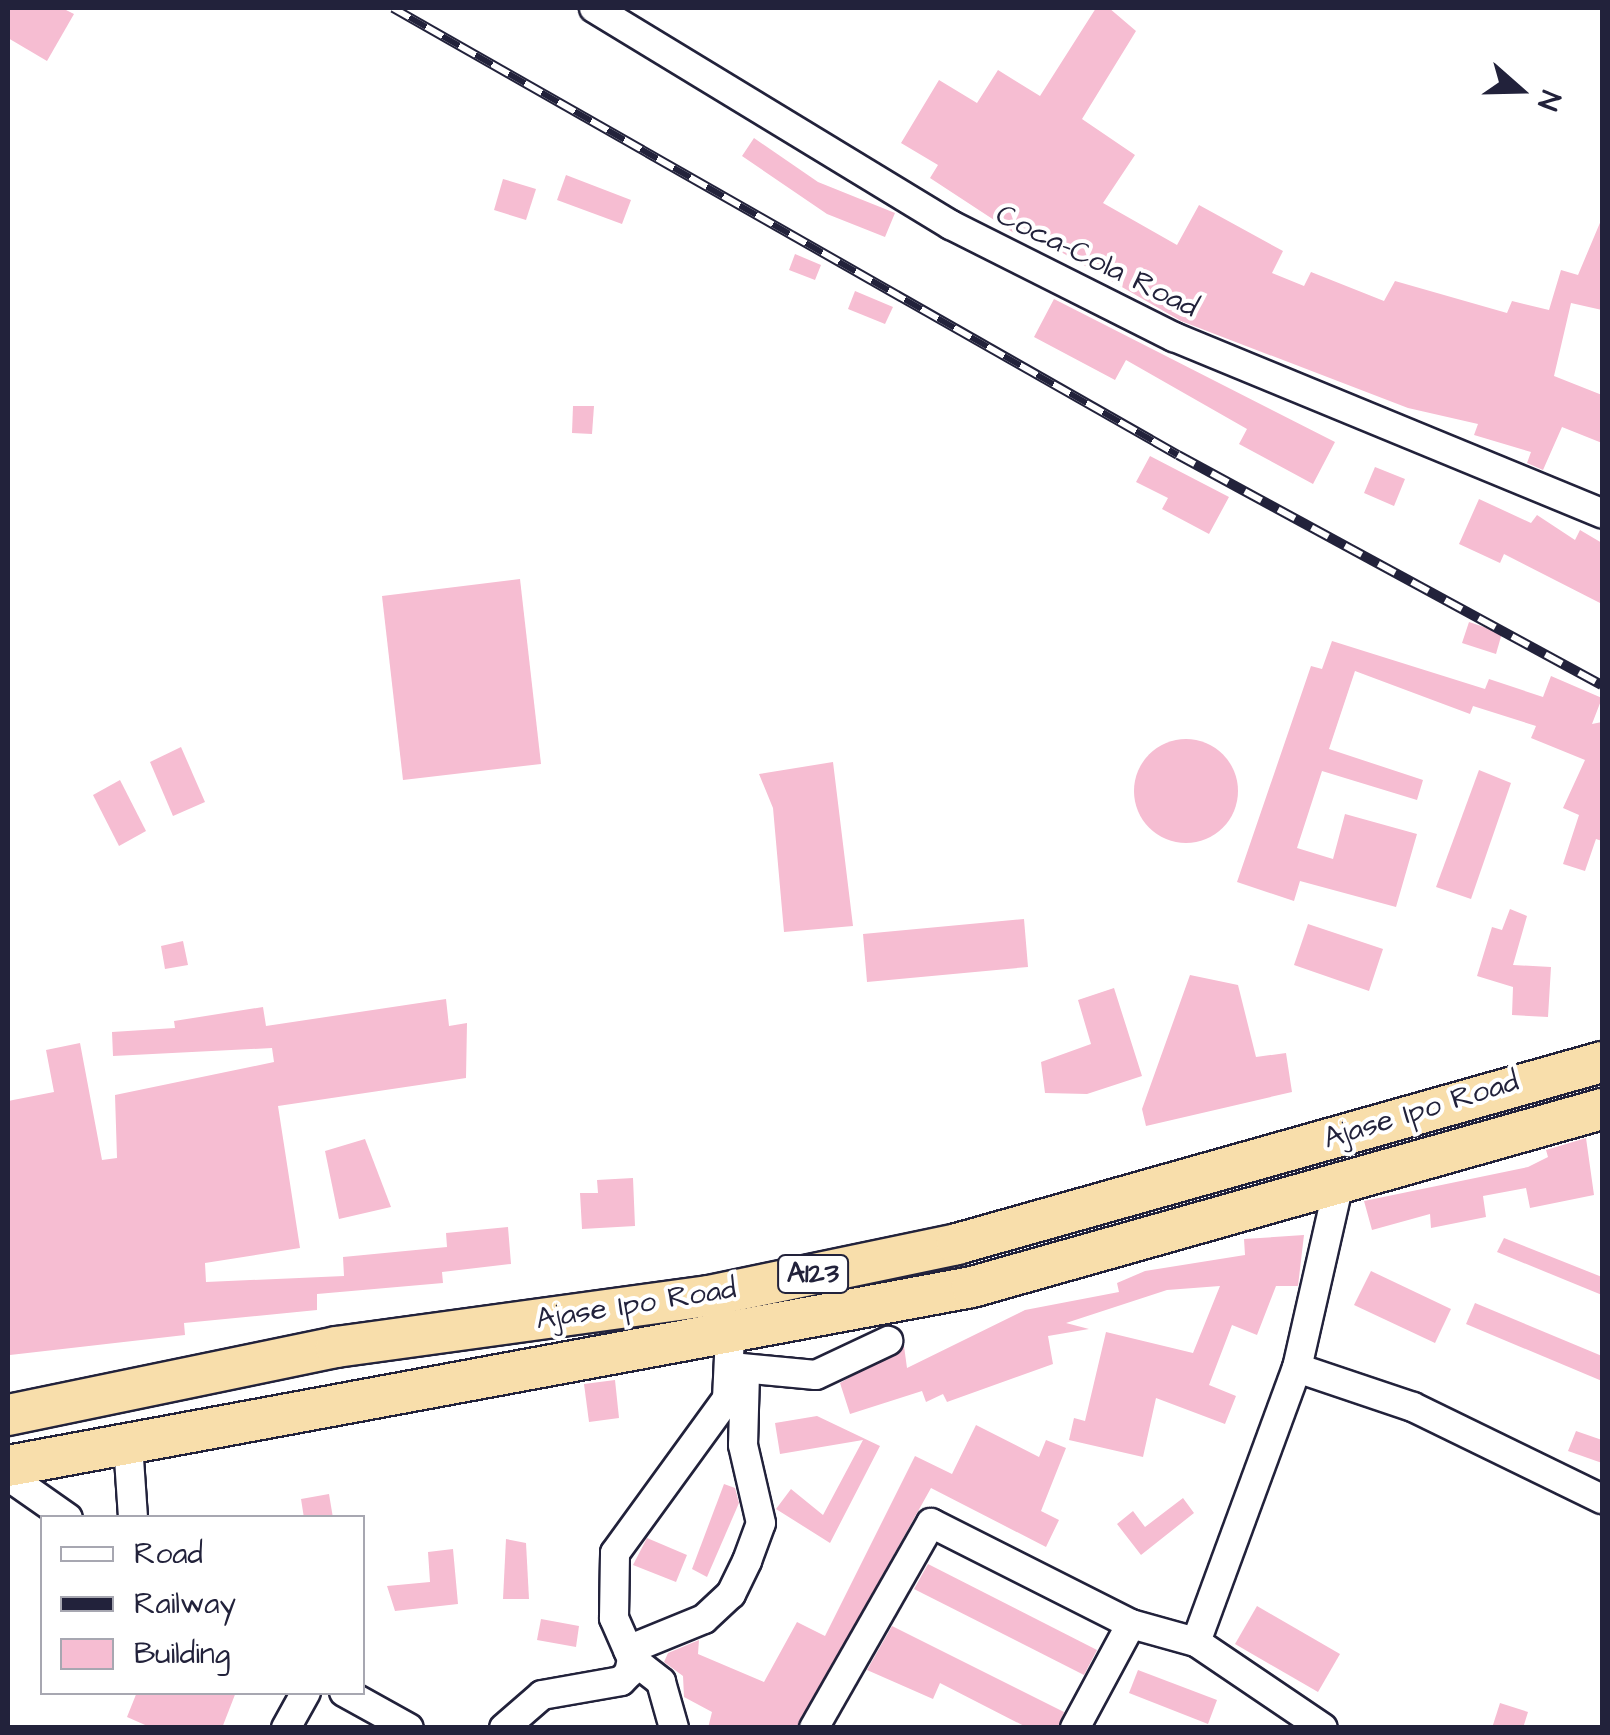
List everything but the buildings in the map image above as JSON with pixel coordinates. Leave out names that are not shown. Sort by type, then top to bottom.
[{"type":"highway","name":"Ajase Ipo Road","points":[[8,1415],[336,1347],[709,1296],[991,1235],[1602,1062]]},
{"type":"highway","name":"Ajase Ipo Road","points":[[8,1466],[128,1444],[736,1357],[1602,1109]]},
{"type":"highway","points":[[991,1235],[1003,1279]]},
{"type":"street","name":"Coca-Cola Road","points":[[594,8],[951,225],[1174,337],[1602,513]]},
{"type":"street","points":[[1196,1642],[1297,1368],[1339,1183]]},
{"type":"street","points":[[736,1357],[816,1375],[888,1341]]},
{"type":"street","points":[[674,1728],[661,1682],[630,1654],[614,1618],[615,1552],[627,1526],[715,1419],[736,1357]]},
{"type":"street","points":[[504,1728],[542,1695],[621,1681],[630,1654],[704,1620],[731,1594],[748,1561],[760,1523],[743,1445],[736,1357]]},
{"type":"street","points":[[1297,1368],[1413,1408],[1602,1499]]},
{"type":"street","points":[[128,1444],[134,1515]]},
{"type":"street","points":[[8,1476],[64,1515]]},
{"type":"street","points":[[814,1728],[931,1523],[1131,1624],[1196,1642],[1323,1728]]},
{"type":"street","points":[[1074,1728],[1131,1624]]},
{"type":"street","points":[[286,1728],[304,1695]]},
{"type":"street","points":[[349,1695],[409,1728]]},
{"type":"railway","points":[[393,8],[1178,455],[1602,685]]}]
